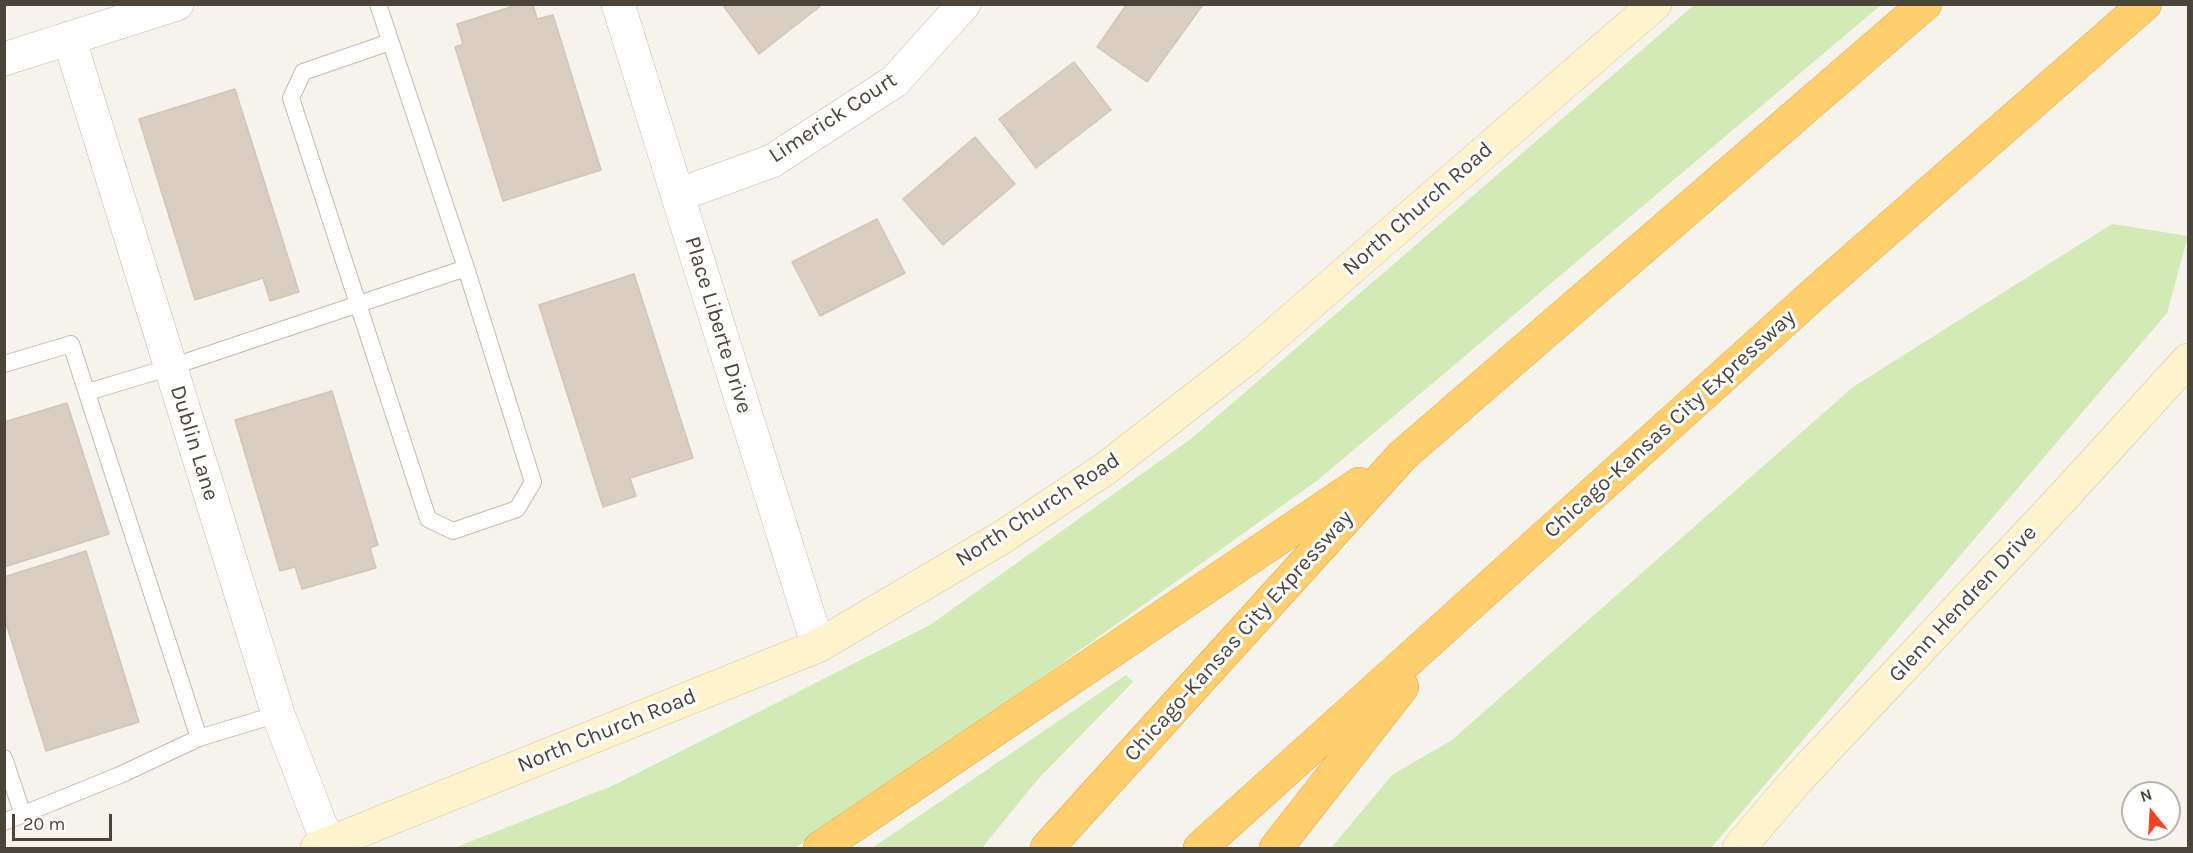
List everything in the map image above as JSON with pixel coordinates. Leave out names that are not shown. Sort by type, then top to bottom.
[{"type":"highway","name":"Chicago-Kansas City Expressway","points":[[1047,849],[1403,455],[1925,4]]},
{"type":"highway","name":"Chicago-Kansas City Expressway","points":[[1200,849],[1814,294],[2145,4]]},
{"type":"highway","points":[[820,849],[1403,455]]},
{"type":"highway","points":[[1276,849],[1457,616]]},
{"type":"main road","name":"North Church Road","points":[[322,846],[818,646],[1001,538],[1105,469],[1250,356],[1655,4]]},
{"type":"main road","name":"Glenn Hendren Drive","points":[[1739,849],[1796,781],[2057,504],[2188,360]]},
{"type":"street","points":[[4,59],[177,4]]},
{"type":"street","name":"Place Liberte Drive","points":[[618,4],[818,646]]},
{"type":"street","name":"Limerick Court","points":[[678,195],[772,161],[895,81],[964,4]]},
{"type":"street","name":"Dublin Lane","points":[[69,38],[278,714],[322,846]]},
{"type":"lane","points":[[378,4],[466,268],[533,483],[518,509],[453,531],[428,519],[291,98],[303,72],[390,42]]},
{"type":"lane","points":[[88,392],[171,367],[466,268]]},
{"type":"lane","points":[[4,364],[71,344],[199,738]]},
{"type":"lane","points":[[4,822],[120,775],[199,738],[278,714]]},
{"type":"lane","points":[[4,758],[23,815]]},
{"type":"green space","points":[[1694,5],[1881,5],[1318,480],[985,718],[795,848],[454,848],[612,786],[930,625],[1192,438]]},
{"type":"green space","points":[[2112,224],[2188,236],[2167,313],[1711,848],[1331,848],[1392,775],[1452,740],[1853,387]]},
{"type":"green space","points":[[1126,675],[1133,682],[1038,779],[982,848],[872,848]]},
{"type":"building","points":[[520,4],[533,4],[537,19],[553,15],[601,170],[503,201],[455,47],[463,44],[457,24]]},
{"type":"building","points":[[722,4],[823,4],[759,54]]},
{"type":"building","points":[[1127,4],[1202,6],[1147,82],[1097,47]]},
{"type":"building","points":[[1074,62],[1111,110],[1036,168],[999,119]]},
{"type":"building","points":[[235,89],[299,292],[270,301],[263,278],[195,300],[139,119]]},
{"type":"building","points":[[975,137],[1015,184],[943,245],[903,199]]},
{"type":"building","points":[[877,219],[905,273],[820,316],[792,262]]},
{"type":"building","points":[[634,274],[693,458],[630,478],[636,496],[603,507],[539,305]]},
{"type":"building","points":[[332,391],[378,545],[370,548],[376,568],[302,589],[295,567],[280,571],[235,420]]},
{"type":"building","points":[[67,403],[109,534],[4,567],[4,422]]},
{"type":"building","points":[[86,551],[139,722],[46,751],[4,617],[4,577]]}]
